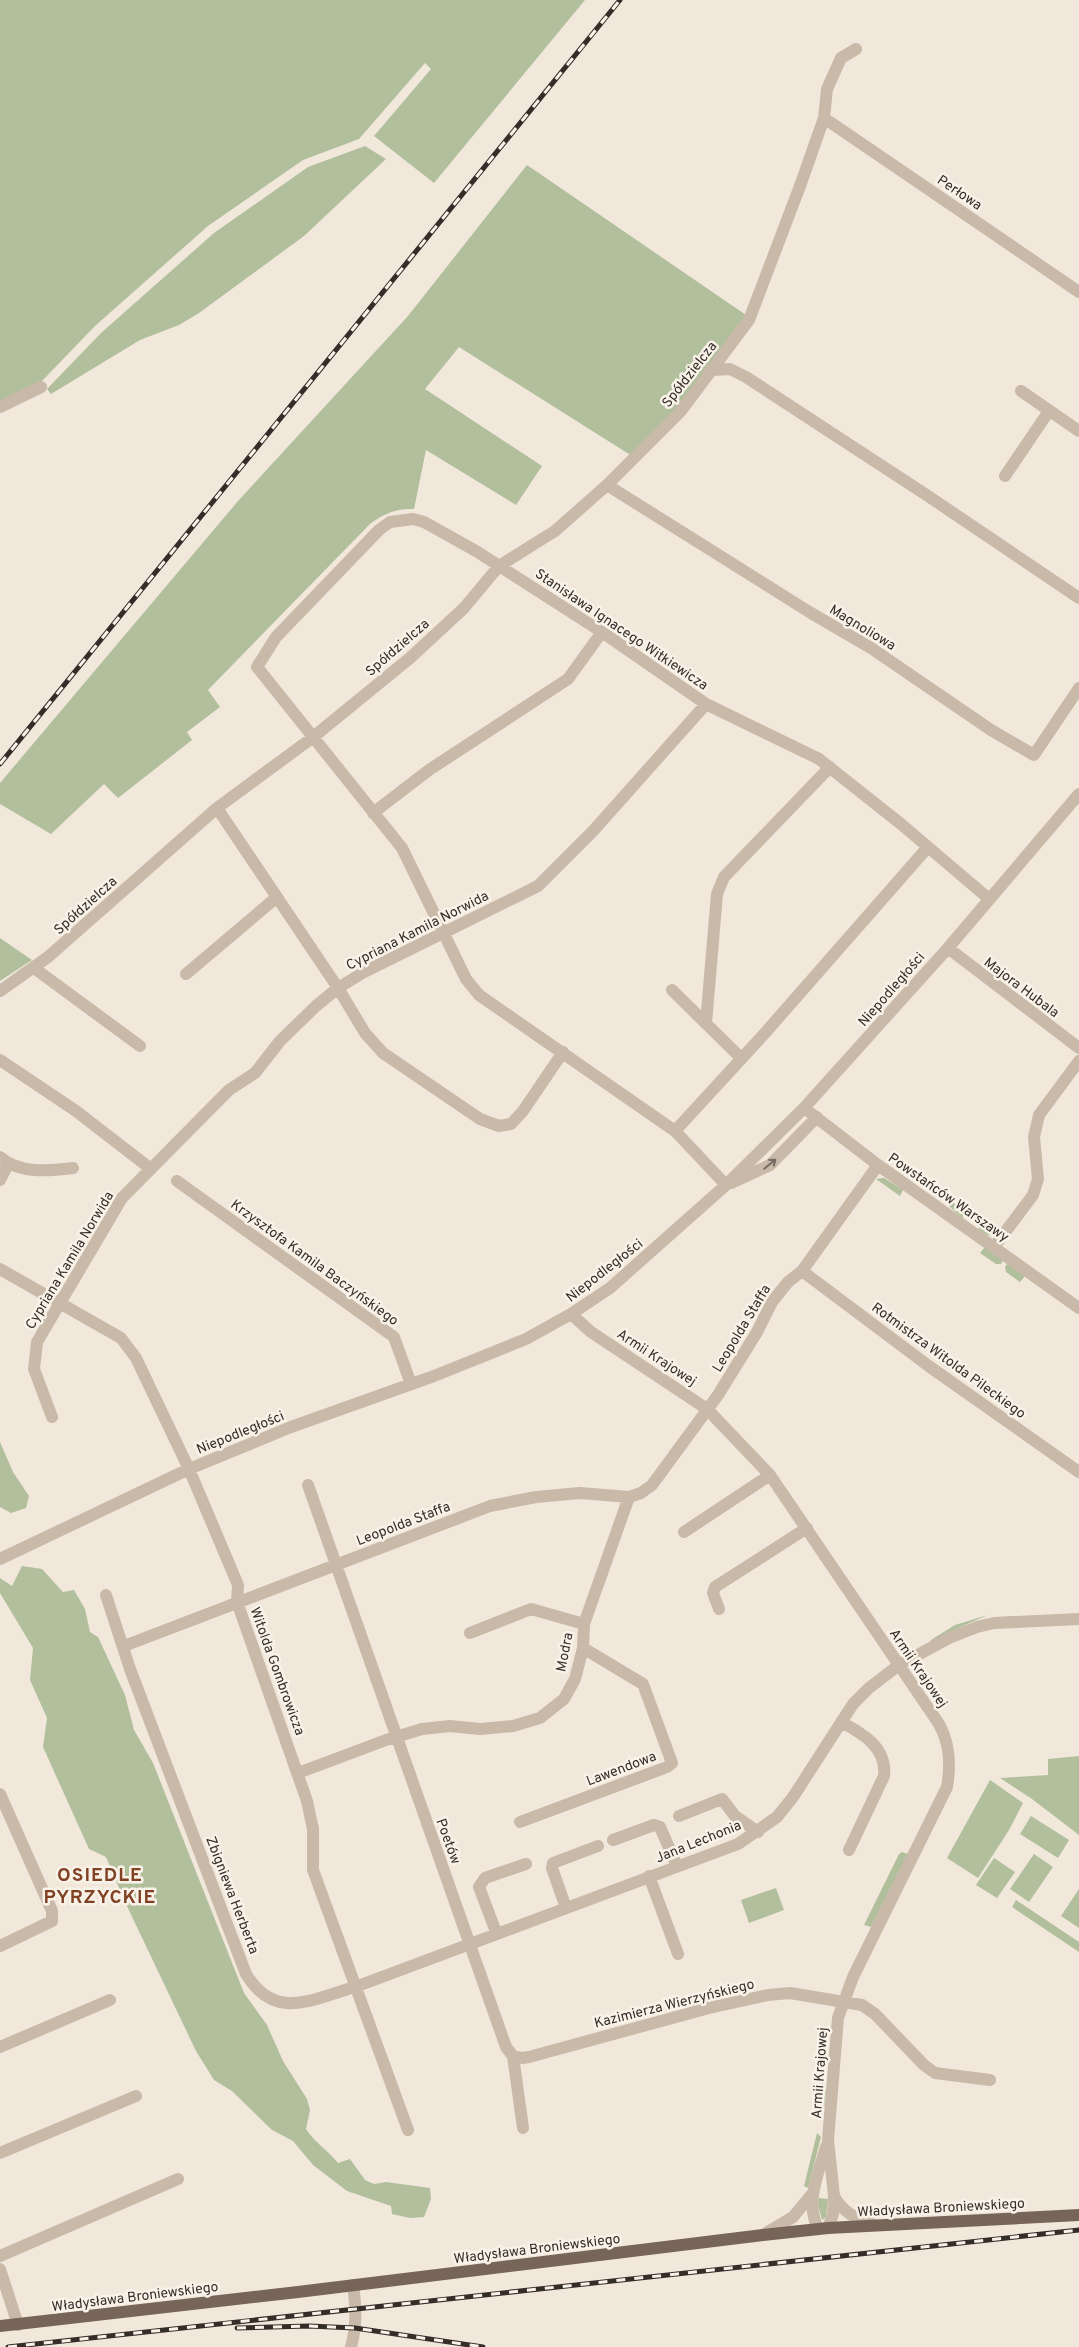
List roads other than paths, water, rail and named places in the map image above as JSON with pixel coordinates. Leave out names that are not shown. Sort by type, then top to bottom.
[{"type":"main road","name":"Władysława Broniewskiego","points":[[0,2326],[763,2235],[874,2225],[1079,2215]]},
{"type":"street","name":"Spółdzielcza","points":[[0,991],[34,968],[110,904],[163,854],[217,808],[312,738],[410,658],[464,608],[499,566],[555,531],[607,485],[681,411],[749,320],[824,118],[826,89],[841,58],[856,49]]},
{"type":"street","name":"Perłowa","points":[[824,118],[1079,292]]},
{"type":"street","points":[[713,370],[730,369],[746,378],[928,496],[1079,598]]},
{"type":"street","points":[[0,407],[41,387]]},
{"type":"street","points":[[1021,391],[1079,431]]},
{"type":"street","points":[[1005,476],[1049,410]]},
{"type":"street","name":"Magnoliowa","points":[[607,485],[811,613],[871,648],[991,730],[1034,755],[1079,688]]},
{"type":"street","name":"Stanisława Ignacego Witkiewicza","points":[[312,738],[257,667],[266,650],[282,630],[356,552],[390,522],[403,519],[424,522],[499,566],[602,632],[706,704],[830,767],[988,898]]},
{"type":"street","points":[[373,813],[429,770],[568,679],[602,632]]},
{"type":"street","name":"Cypriana Kamila Norwida","points":[[52,1417],[34,1369],[37,1342],[122,1198],[229,1090],[255,1073],[280,1041],[338,988],[364,972],[538,886],[593,831],[706,704]]},
{"type":"street","points":[[312,738],[402,848],[424,890],[462,973],[479,995],[676,1131],[726,1185],[770,1165],[817,1117]]},
{"type":"street","points":[[706,1023],[717,894],[724,877],[830,767]]},
{"type":"street","name":"Niepodległości","points":[[0,1559],[189,1469],[292,1427],[411,1384],[526,1339],[571,1314],[635,1268],[726,1185],[804,1108],[948,948],[988,898],[1079,794]]},
{"type":"street","points":[[217,808],[338,988],[365,1033],[383,1054],[480,1119],[500,1126],[511,1124],[523,1111],[563,1052]]},
{"type":"street","points":[[676,1131],[928,847]]},
{"type":"street","points":[[186,974],[277,897]]},
{"type":"street","name":"Majora Hubala","points":[[948,948],[1079,1048]]},
{"type":"street","points":[[34,968],[140,1046]]},
{"type":"street","points":[[672,990],[741,1058]]},
{"type":"street","points":[[0,1060],[76,1111],[151,1169]]},
{"type":"street","points":[[994,1247],[1033,1195],[1038,1172],[1034,1137],[1039,1115],[1079,1060]]},
{"type":"street","name":"Powstańców Warszawy","points":[[804,1108],[878,1165],[1079,1308]]},
{"type":"street","points":[[0,1180],[4,1160],[46,1172],[73,1168]]},
{"type":"street","name":"Leopolda Staffa","points":[[124,1646],[490,1506],[536,1497],[580,1493],[629,1497],[641,1493],[652,1485],[707,1409],[757,1332],[772,1302],[788,1282],[802,1271],[878,1165]]},
{"type":"street","name":"Krzysztofa Kamila Baczyńskiego","points":[[177,1181],[394,1337],[411,1384]]},
{"type":"street","name":"Witolda Gombrowicza","points":[[0,1269],[121,1338],[136,1358],[189,1469],[238,1586],[237,1602],[298,1773],[313,1829],[313,1870],[408,2130]]},
{"type":"street","name":"Rotmistrza Witolda Pileckiego","points":[[802,1271],[930,1367],[1079,1472]]},
{"type":"street","name":"Armii Krajowej","points":[[571,1314],[591,1332],[707,1409],[770,1474],[946,1738],[949,1758],[948,1787],[853,1976],[838,2018],[828,2140],[834,2196],[833,2214],[823,2229],[812,2208],[812,2194],[828,2140]]},
{"type":"street","points":[[684,1532],[770,1474]]},
{"type":"street","points":[[308,1486],[336,1565]]},
{"type":"street","name":"Modra","points":[[395,1738],[422,1729],[450,1726],[480,1729],[512,1726],[540,1718],[564,1699],[575,1680],[583,1648],[584,1624],[629,1497]]},
{"type":"street","points":[[719,1609],[713,1593],[715,1587],[807,1528]]},
{"type":"street","name":"Poetów","points":[[336,1565],[395,1738],[506,2047],[513,2056],[523,2128]]},
{"type":"street","name":"Zbigniewa Herberta","points":[[106,1595],[130,1669],[250,1981],[260,1994],[291,2005],[355,1987],[470,1943]]},
{"type":"street","points":[[470,1633],[530,1609],[584,1624]]},
{"type":"street","name":"Jana Lechonia","points":[[470,1943],[738,1844],[758,1832],[777,1817],[793,1798],[853,1704],[869,1688],[899,1665],[949,1638],[977,1626],[1009,1622],[1079,1619]]},
{"type":"street","name":"Lawendowa","points":[[520,1822],[667,1767],[672,1763],[643,1684],[583,1648]]},
{"type":"street","points":[[841,1722],[876,1746],[885,1764],[884,1776],[849,1850]]},
{"type":"street","points":[[298,1773],[395,1738]]},
{"type":"street","points":[[0,1794],[52,1911],[52,1921],[0,1946]]},
{"type":"street","points":[[679,1816],[722,1799],[735,1816],[758,1832]]},
{"type":"street","points":[[614,1840],[654,1825],[660,1827],[678,1866]]},
{"type":"street","points":[[566,1908],[552,1868],[553,1863],[598,1846]]},
{"type":"street","points":[[496,1932],[479,1887],[485,1878],[526,1864]]},
{"type":"street","points":[[649,1876],[678,1954]]},
{"type":"street","name":"Kazimierza Wierzyńskiego","points":[[513,2056],[529,2057],[700,2010],[768,1995],[790,1993],[858,2003],[875,2014],[924,2065],[935,2073],[990,2080]]},
{"type":"street","points":[[0,2047],[110,2000]]},
{"type":"street","points":[[0,2154],[136,2096]]},
{"type":"street","points":[[0,2256],[178,2179]]},
{"type":"street","name":"Armii Krajowej","points":[[763,2235],[793,2217],[812,2194]]},
{"type":"street","points":[[834,2196],[840,2206],[852,2217],[874,2225]]},
{"type":"street","points":[[0,2268],[18,2325]]},
{"type":"street","points":[[351,2347],[355,2332],[357,2308],[353,2285]]},
{"type":"railway","points":[[0,764],[620,0]]},
{"type":"railway","points":[[8,2347],[1079,2230]]},
{"type":"railway","points":[[237,2328],[309,2326],[355,2328],[483,2347]]},
{"type":"district","name":"OSIEDLE PYRZYCKIE","points":[[100,1885]]}]
